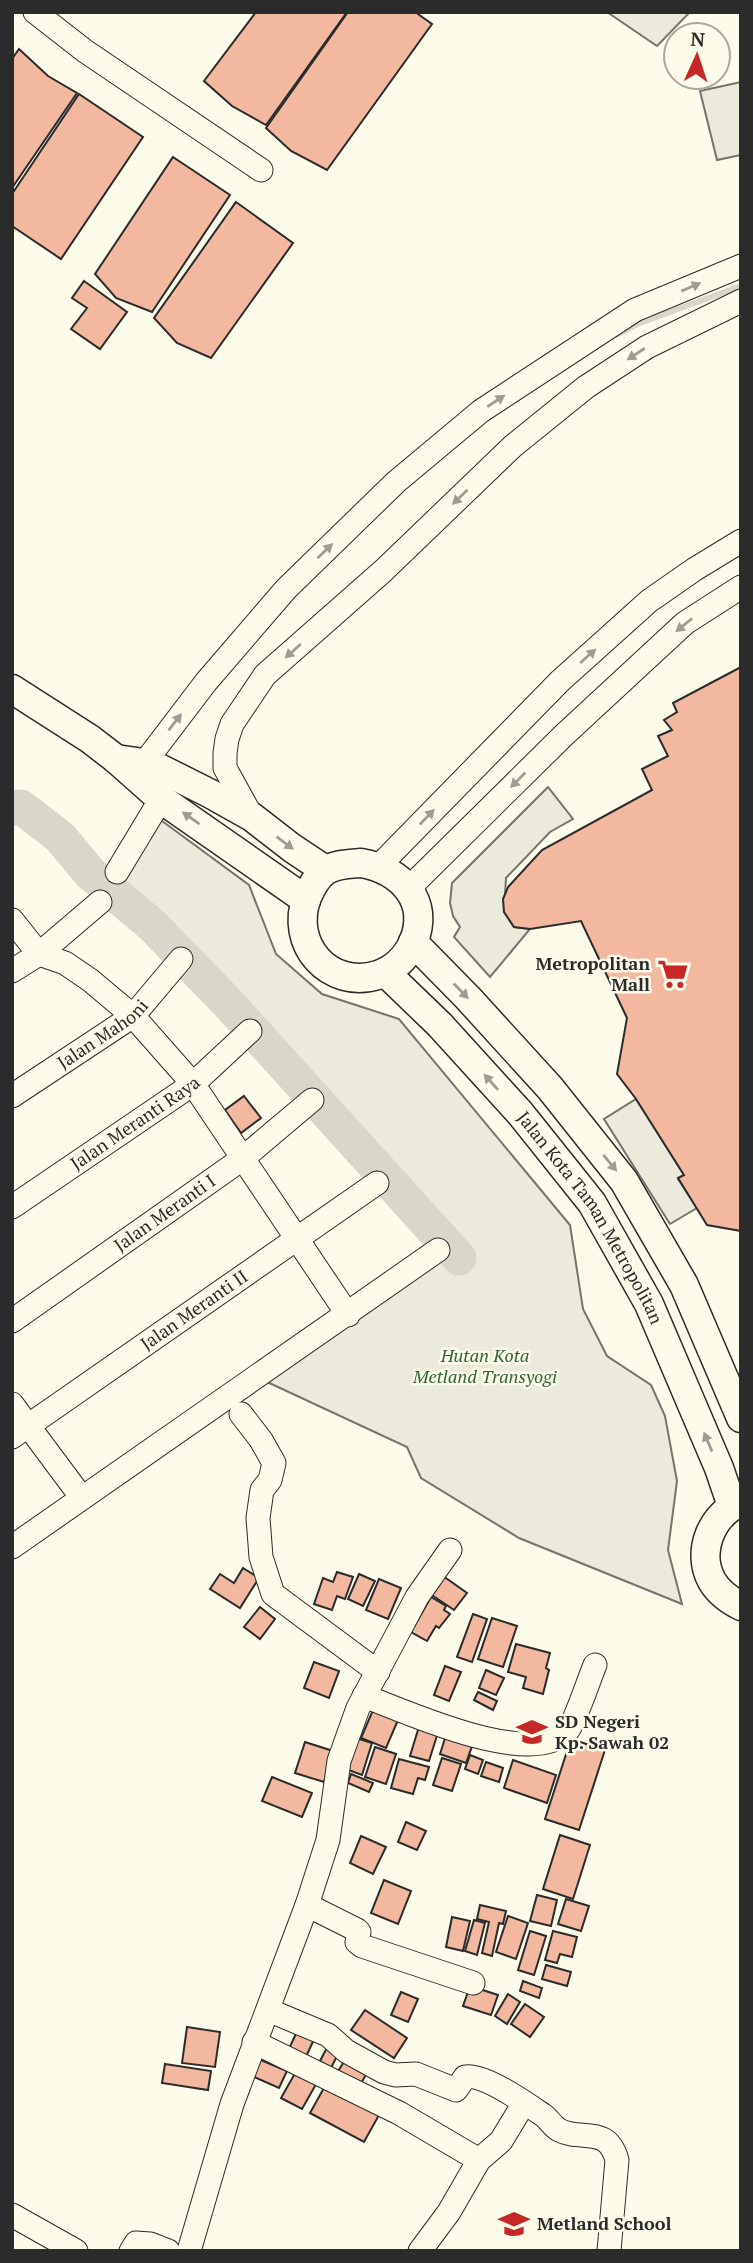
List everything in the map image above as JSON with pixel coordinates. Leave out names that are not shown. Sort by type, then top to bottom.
[{"type":"main road","points":[[12,689],[131,766],[252,817],[325,870]]},
{"type":"main road","points":[[131,766],[161,799],[306,900]]},
{"type":"main road","points":[[361,863],[380,866],[396,875],[408,889],[416,906],[418,924],[413,942],[397,965],[368,978],[332,972],[318,961],[308,947],[302,930],[302,912],[312,886],[325,870],[361,863]]},
{"type":"main road","points":[[413,942],[550,1088],[624,1181],[684,1285],[741,1418]]},
{"type":"main road","name":"Jalan Kota Taman Metropolitan","points":[[385,972],[440,1025],[520,1113],[592,1203],[649,1304],[736,1504]]},
{"type":"main road","points":[[736,1504],[719,1517],[710,1531],[706,1548],[712,1580],[725,1597],[741,1606]]},
{"type":"street","points":[[35,12],[85,51],[261,170]]},
{"type":"street","points":[[131,766],[286,589],[396,482],[481,411],[635,310],[741,266]]},
{"type":"street","points":[[252,817],[225,768],[225,753],[232,724],[265,675],[383,570],[513,446],[586,387],[647,347],[741,301]]},
{"type":"street","points":[[380,866],[560,681],[649,601],[741,541]]},
{"type":"street","points":[[408,889],[564,735],[685,623],[741,587]]},
{"type":"street","points":[[117,872],[161,799]]},
{"type":"street","points":[[12,971],[39,954],[100,902]]},
{"type":"street","points":[[12,920],[39,954],[65,963],[133,1016],[193,1084],[348,1315]]},
{"type":"street","name":"Jalan Mahoni","points":[[12,1096],[133,1016],[181,959]]},
{"type":"street","name":"Jalan Meranti Raya","points":[[12,1207],[193,1084],[250,1031]]},
{"type":"street","name":"Jalan Meranti I","points":[[12,1321],[242,1158],[312,1100]]},
{"type":"street","name":"Jalan Meranti II","points":[[20,1431],[377,1183]]},
{"type":"street","points":[[12,1547],[439,1250]]},
{"type":"street","points":[[12,1404],[20,1431],[82,1498]]},
{"type":"street","points":[[241,1414],[274,1463],[271,1480],[262,1490],[258,1518],[261,1557],[273,1594],[378,1672]]},
{"type":"street","points":[[189,2251],[232,2104],[307,1905],[328,1840],[338,1761],[364,1696],[417,1597],[450,1550]]},
{"type":"street","points":[[364,1696],[487,1741],[524,1745],[557,1738],[569,1730],[595,1665]]},
{"type":"street","points":[[307,1905],[357,1930],[357,1941],[362,1946],[473,1983]]},
{"type":"street","points":[[268,2010],[328,2035],[346,2051],[384,2072],[395,2075],[416,2074],[456,2090],[463,2079],[473,2076],[490,2083],[545,2116],[555,2128],[600,2138],[615,2151],[617,2160],[609,2251]]},
{"type":"street","points":[[254,2042],[399,2113],[479,2160]]},
{"type":"street","points":[[420,2251],[449,2212],[479,2160],[502,2141],[524,2103]]},
{"type":"street","points":[[12,2215],[76,2251]]},
{"type":"street","points":[[131,2251],[136,2244],[143,2242],[168,2251]]},
{"type":"green space","points":[[607,12],[690,12],[681,21],[662,21],[662,41],[657,46]]},
{"type":"green space","points":[[741,82],[741,155],[717,160],[700,91],[732,91],[732,84]]},
{"type":"green space","name":"Hutan Kota Metland Transyogi","points":[[158,818],[249,885],[276,954],[322,994],[399,1019],[570,1225],[583,1309],[607,1356],[651,1385],[665,1416],[677,1481],[668,1550],[682,1604],[519,1538],[421,1478],[407,1447],[265,1381],[466,1243],[112,887]]},
{"type":"shaded area","points":[[548,787],[573,819],[550,832],[506,878],[504,912],[514,927],[530,929],[490,977],[454,937],[460,927],[453,916],[450,903],[452,883]]},
{"type":"shaded area","points":[[636,1099],[684,1175],[678,1179],[697,1208],[670,1224],[604,1119]]},
{"type":"building","points":[[256,12],[347,12],[266,125],[232,106],[204,81]]},
{"type":"building","points":[[348,12],[415,12],[432,24],[327,170],[291,151],[266,128]]},
{"type":"building","points":[[19,49],[48,76],[77,93],[12,188],[12,59]]},
{"type":"building","points":[[79,94],[143,137],[61,259],[12,226],[12,194]]},
{"type":"building","points":[[173,157],[230,195],[152,312],[116,298],[95,274]]},
{"type":"building","points":[[236,202],[293,243],[211,358],[177,343],[154,318]]},
{"type":"building","points":[[84,281],[127,312],[100,349],[71,329],[87,308],[72,298]]},
{"type":"building","name":"Metropolitan Mall","points":[[741,667],[741,1231],[707,1225],[678,1178],[684,1175],[617,1074],[627,1018],[581,921],[530,929],[514,927],[504,912],[503,899],[508,887],[542,850],[652,790],[642,769],[668,756],[658,736],[672,730],[664,720],[677,712],[673,703]]},
{"type":"building","points":[[244,1096],[261,1118],[241,1133],[225,1110]]},
{"type":"building","points":[[243,1568],[259,1578],[240,1608],[210,1589],[220,1574],[234,1583]]},
{"type":"building","points":[[436,1571],[467,1593],[454,1610],[423,1589]]},
{"type":"building","points":[[337,1572],[353,1577],[345,1599],[337,1596],[332,1610],[314,1604],[323,1578],[333,1582]]},
{"type":"building","points":[[359,1574],[375,1581],[363,1606],[348,1599]]},
{"type":"building","points":[[379,1579],[401,1588],[388,1619],[366,1610]]},
{"type":"building","points":[[431,1597],[446,1606],[444,1610],[450,1614],[439,1628],[436,1626],[427,1641],[411,1632]]},
{"type":"building","points":[[260,1607],[275,1619],[260,1639],[244,1627]]},
{"type":"building","points":[[473,1614],[487,1619],[472,1662],[457,1657]]},
{"type":"building","points":[[492,1618],[517,1626],[503,1667],[478,1659]]},
{"type":"building","points":[[516,1644],[550,1653],[543,1694],[523,1688],[526,1677],[508,1672]]},
{"type":"building","points":[[314,1662],[339,1671],[329,1698],[304,1688]]},
{"type":"building","points":[[445,1666],[461,1672],[449,1701],[434,1695]]},
{"type":"building","points":[[486,1670],[504,1678],[496,1695],[479,1688]]},
{"type":"building","points":[[478,1692],[497,1701],[493,1710],[474,1700]]},
{"type":"building","points":[[376,1703],[401,1713],[386,1748],[361,1738]]},
{"type":"building","points":[[421,1720],[440,1726],[429,1761],[410,1756]]},
{"type":"building","points":[[448,1729],[475,1738],[466,1763],[440,1754]]},
{"type":"building","points":[[353,1737],[372,1743],[362,1775],[343,1768]]},
{"type":"building","points":[[571,1739],[605,1750],[579,1830],[545,1819]]},
{"type":"building","points":[[305,1742],[333,1751],[324,1782],[295,1773]]},
{"type":"building","points":[[375,1747],[396,1754],[386,1784],[365,1777]]},
{"type":"building","points":[[470,1755],[483,1760],[478,1774],[465,1769]]},
{"type":"building","points":[[442,1758],[461,1764],[452,1791],[433,1785]]},
{"type":"building","points":[[399,1759],[429,1767],[425,1780],[418,1778],[413,1794],[391,1788]]},
{"type":"building","points":[[513,1760],[556,1775],[547,1803],[504,1788]]},
{"type":"building","points":[[486,1762],[503,1768],[499,1782],[481,1776]]},
{"type":"building","points":[[351,1774],[373,1783],[369,1792],[348,1783]]},
{"type":"building","points":[[272,1777],[312,1793],[302,1817],[262,1801]]},
{"type":"building","points":[[406,1822],[426,1831],[417,1850],[398,1842]]},
{"type":"building","points":[[560,1835],[590,1845],[573,1899],[543,1889]]},
{"type":"building","points":[[361,1836],[386,1847],[373,1874],[350,1863]]},
{"type":"building","points":[[384,1880],[411,1891],[398,1924],[371,1913]]},
{"type":"building","points":[[537,1895],[557,1900],[551,1926],[530,1921]]},
{"type":"building","points":[[566,1899],[589,1906],[581,1931],[558,1924]]},
{"type":"building","points":[[480,1905],[506,1911],[503,1924],[499,1923],[492,1956],[482,1953],[489,1922],[477,1919]]},
{"type":"building","points":[[508,1916],[528,1923],[516,1959],[496,1952]]},
{"type":"building","points":[[452,1917],[470,1921],[463,1951],[446,1947]]},
{"type":"building","points":[[474,1920],[485,1923],[477,1955],[465,1951]]},
{"type":"building","points":[[530,1931],[546,1936],[534,1975],[518,1970]]},
{"type":"building","points":[[553,1931],[577,1937],[572,1957],[560,1954],[557,1963],[545,1960]]},
{"type":"building","points":[[546,1965],[571,1972],[567,1986],[542,1979]]},
{"type":"building","points":[[523,1981],[542,1988],[539,1998],[520,1991]]},
{"type":"building","points":[[470,1986],[498,1995],[491,2015],[463,2006]]},
{"type":"building","points":[[401,1992],[418,1999],[408,2022],[391,2015]]},
{"type":"building","points":[[508,1994],[520,2002],[507,2024],[495,2016]]},
{"type":"building","points":[[525,2004],[544,2017],[530,2037],[511,2024]]},
{"type":"building","points":[[365,2010],[407,2038],[394,2058],[351,2030]]},
{"type":"building","points":[[300,2025],[317,2033],[304,2061],[287,2053]]},
{"type":"building","points":[[187,2027],[220,2032],[215,2067],[182,2063]]},
{"type":"building","points":[[329,2044],[340,2050],[331,2068],[320,2061]]},
{"type":"building","points":[[348,2055],[370,2067],[357,2091],[334,2078]]},
{"type":"building","points":[[256,2058],[287,2071],[279,2088],[254,2077]]},
{"type":"building","points":[[165,2064],[211,2071],[208,2090],[162,2083]]},
{"type":"building","points":[[298,2068],[319,2079],[302,2109],[281,2098]]},
{"type":"building","points":[[325,2086],[379,2115],[364,2142],[310,2113]]},
{"type":"waterway","points":[[616,335],[637,324],[741,286]]},
{"type":"waterway","points":[[12,808],[21,807],[60,837],[90,873],[152,925],[226,1001],[459,1258]]},
{"type":"place","name":"Metropolitan Mall","points":[[673,974]]},
{"type":"place","name":"SD Negeri Kp. Sawah 02","points":[[532,1732]]},
{"type":"place","name":"Metland School","points":[[514,2224]]}]
